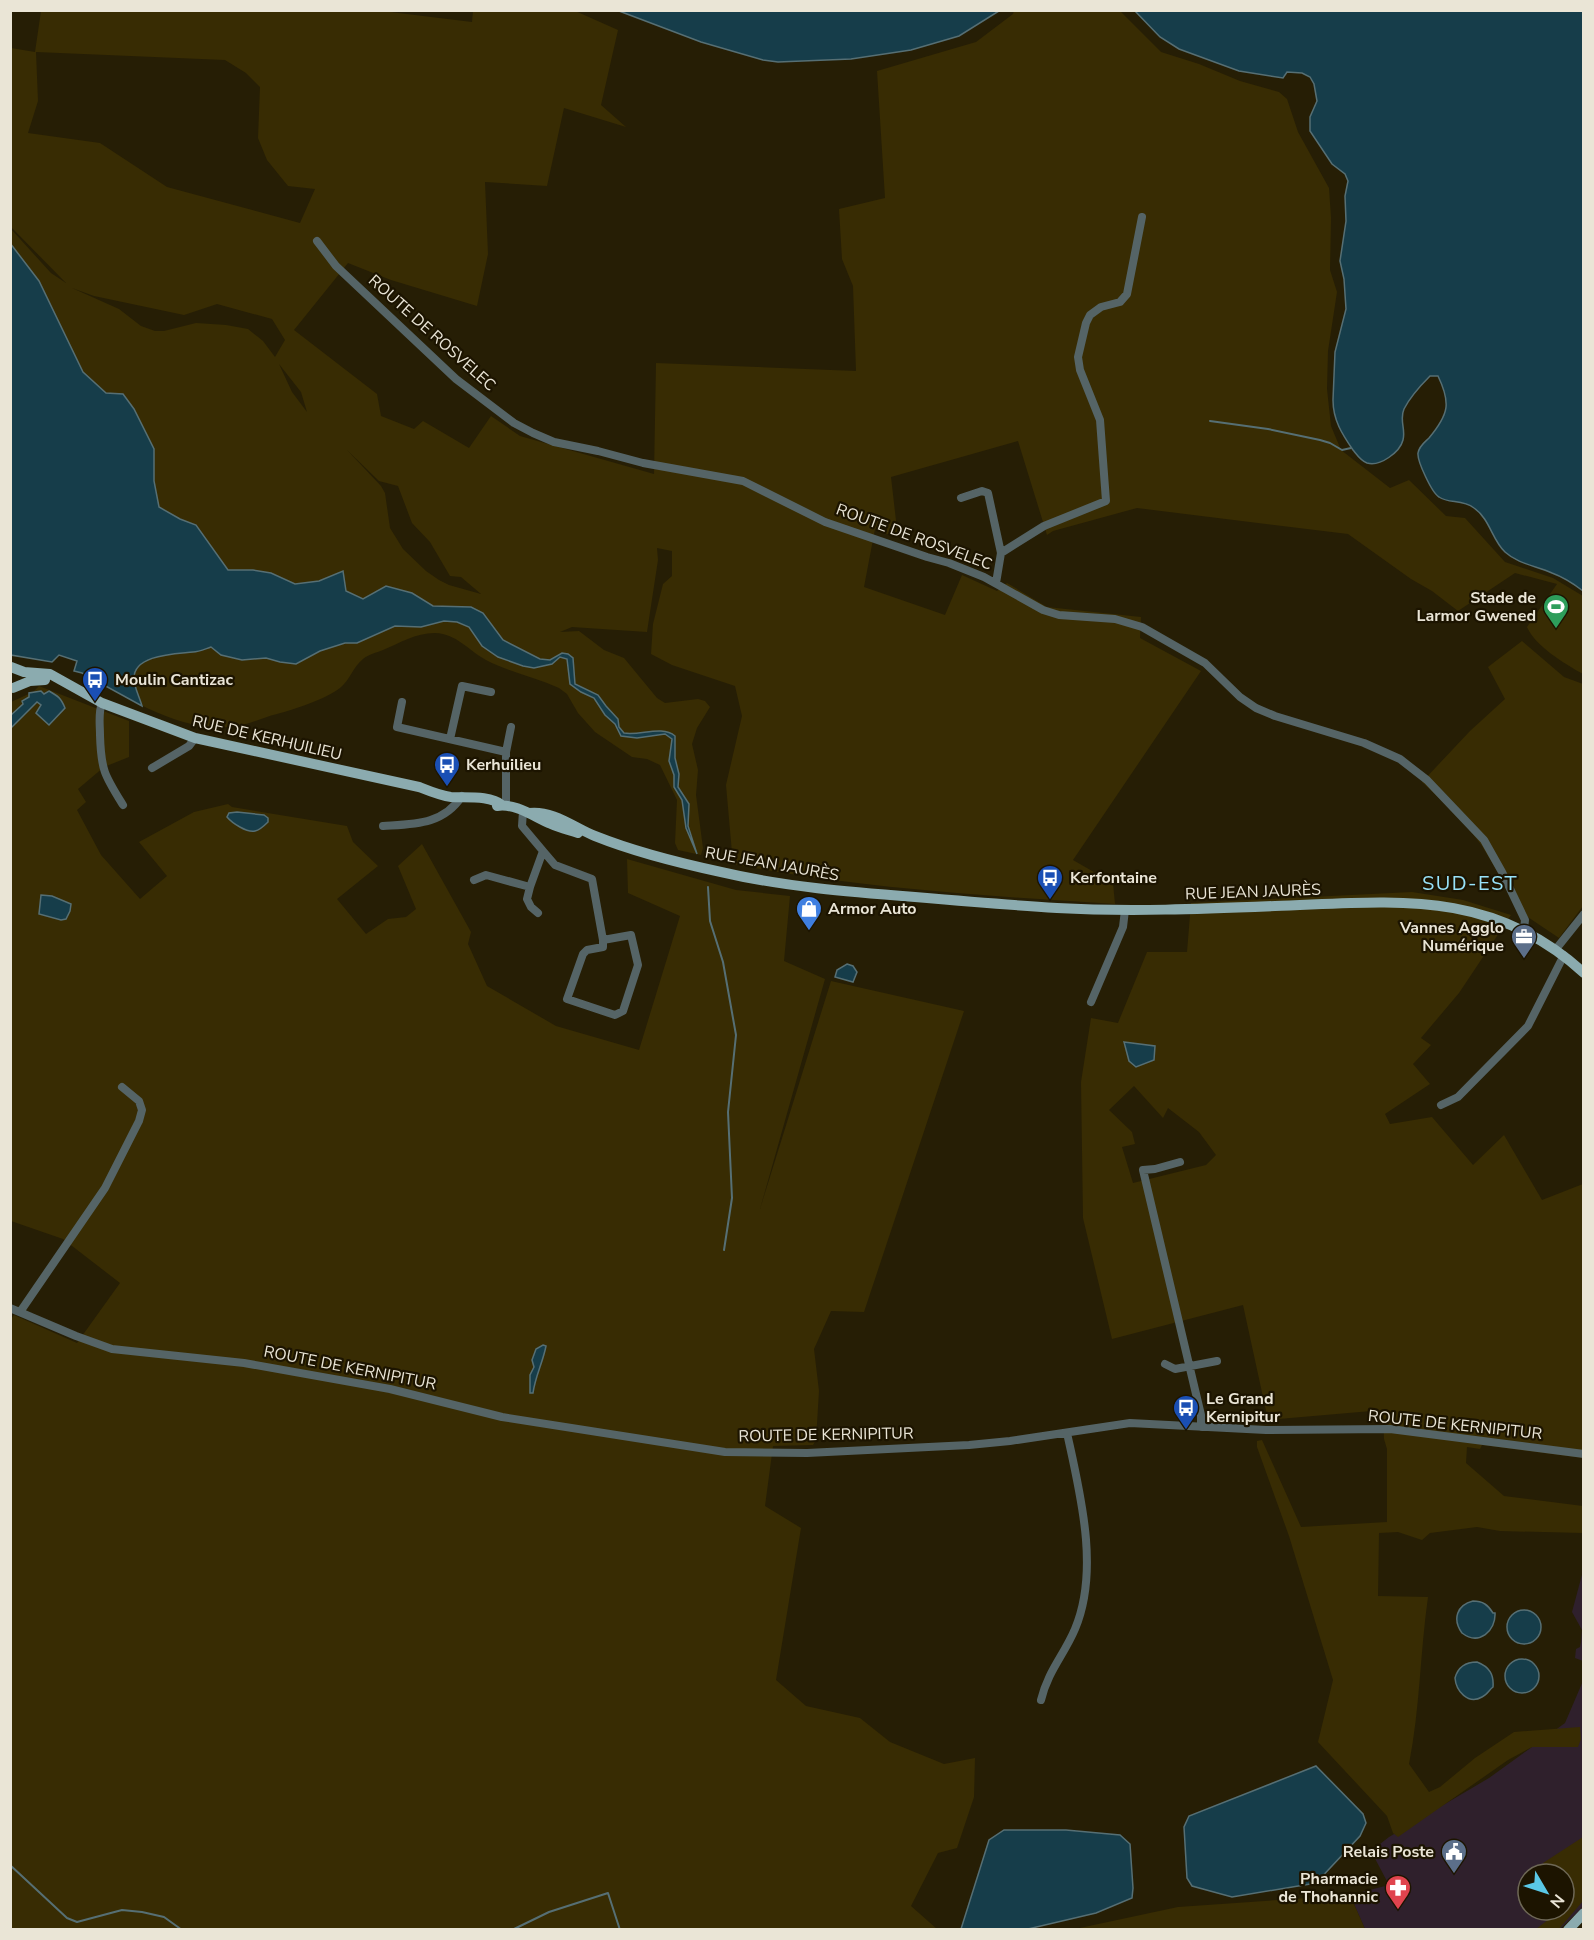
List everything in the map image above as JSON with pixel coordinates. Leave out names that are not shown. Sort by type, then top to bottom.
[{"type":"main road","points":[[11,667],[16,674],[12,689]]},
{"type":"main road","name":"RUE DE KERHUILIEU","points":[[11,667],[24,672],[50,674],[75,686],[78,691]]},
{"type":"main road","name":"RUE DE KERHUILIEU","points":[[12,689],[39,679],[74,692],[78,691],[102,703],[195,738],[419,788],[437,789],[460,796],[497,801],[504,805]]},
{"type":"main road","points":[[504,805],[526,812]]},
{"type":"main road","name":"RUE JEAN JAURÈS","points":[[526,812],[536,812],[558,819],[597,836],[692,866],[776,883],[833,891],[1056,908],[1125,910],[1412,903],[1466,910],[1524,929],[1560,952],[1584,973]]},
{"type":"main road","points":[[1568,1929],[1584,1913]]},
{"type":"street","points":[[1000,553],[1044,526],[1106,501],[1100,420],[1080,370],[1079,353],[1090,315],[1096,309],[1120,302],[1127,294],[1142,217]]},
{"type":"street","name":"ROUTE DE ROSVELEC","points":[[317,241],[336,266],[456,380],[514,423],[533,433],[554,442],[664,468],[742,481],[825,522],[955,565],[996,583],[1043,610],[1059,615],[1115,619],[1142,627],[1205,663],[1240,697],[1256,708],[1377,748],[1409,765],[1427,780],[1484,840],[1525,920],[1524,929]]},
{"type":"street","points":[[961,498],[982,491],[988,493],[1000,553],[996,583]]},
{"type":"street","points":[[450,739],[462,686],[491,692]]},
{"type":"street","points":[[402,702],[397,727],[506,752]]},
{"type":"street","points":[[102,703],[100,716],[102,767],[123,805]]},
{"type":"street","points":[[504,805],[506,752],[511,727]]},
{"type":"street","points":[[152,768],[189,746],[195,738]]},
{"type":"street","points":[[383,826],[423,824],[454,807],[460,796]]},
{"type":"street","points":[[526,812],[522,826],[555,865],[592,879],[603,947],[587,950],[583,954],[567,999],[615,1015],[623,1011],[638,965],[631,935],[603,940]]},
{"type":"street","points":[[538,913],[527,899],[543,851]]},
{"type":"street","points":[[474,880],[486,875],[530,887]]},
{"type":"street","points":[[1091,1002],[1123,927],[1125,910]]},
{"type":"street","points":[[1441,1105],[1458,1097],[1528,1026],[1560,952],[1580,924],[1584,914]]},
{"type":"street","points":[[20,1312],[105,1188],[139,1121],[141,1110],[139,1101],[122,1087]]},
{"type":"street","points":[[1180,1162],[1143,1170],[1201,1415],[1201,1426]]},
{"type":"street","name":"ROUTE DE KERNIPITUR","points":[[10,1308],[112,1349],[244,1363],[390,1389],[502,1417],[725,1452],[807,1453],[969,1445],[1131,1424],[1266,1430],[1390,1429],[1584,1454]]},
{"type":"street","points":[[1165,1364],[1175,1369],[1217,1361]]},
{"type":"street","points":[[1041,1700],[1045,1683],[1075,1629],[1084,1586],[1085,1530],[1067,1433]]},
{"type":"shaded area","points":[[374,10],[472,22],[473,11],[573,10],[618,30],[601,105],[626,127],[564,108],[547,186],[485,182],[488,254],[477,306],[391,280],[348,263],[294,330],[377,394],[381,416],[414,429],[423,421],[469,448],[491,416],[520,436],[654,474],[656,363],[856,371],[853,286],[842,259],[839,209],[885,198],[877,71],[976,42],[1014,11],[1120,11],[1161,52],[1199,64],[1240,81],[1279,92],[1287,99],[1298,132],[1329,188],[1330,270],[1337,292],[1328,351],[1327,389],[1331,426],[1341,450],[1390,488],[1409,480],[1446,516],[1465,518],[1505,562],[1553,578],[1583,596],[1583,674],[1543,648],[1527,627],[1557,584],[1515,573],[1458,611],[1348,534],[1137,508],[1053,531],[1047,535],[1018,441],[891,477],[898,538],[875,529],[864,587],[945,615],[962,575],[997,591],[1007,583],[1047,607],[1141,617],[1140,638],[1201,671],[1073,860],[1113,883],[1115,904],[875,885],[733,864],[726,785],[742,716],[735,686],[672,665],[651,654],[653,624],[663,584],[672,576],[672,551],[657,548],[658,560],[647,632],[572,627],[560,632],[579,631],[604,650],[624,658],[657,698],[665,703],[698,699],[705,701],[710,707],[697,728],[692,744],[698,770],[696,795],[703,848],[701,855],[678,850],[675,843],[677,800],[660,765],[647,759],[632,757],[595,732],[578,713],[567,694],[559,688],[486,660],[450,636],[428,633],[414,637],[368,656],[360,662],[340,688],[319,700],[247,724],[229,727],[190,724],[152,710],[74,671],[77,661],[59,655],[54,662],[11,655],[283,637],[472,615],[278,636],[11,355],[11,229],[51,273],[66,283],[11,227],[11,48],[35,52],[41,11]],"holes":[[[36,52],[225,60],[246,73],[260,87],[258,138],[267,160],[288,186],[315,189],[300,223],[167,187],[100,143],[28,133],[38,101]],[[72,288],[94,296],[184,315],[217,304],[272,319],[285,340],[275,357],[263,341],[248,329],[196,323],[155,331],[141,326],[119,309]],[[279,364],[301,392],[307,412],[292,392]],[[347,450],[379,481],[398,486],[412,523],[430,542],[450,576],[461,577],[481,594],[439,580],[403,549],[390,528],[385,493]]]},
{"type":"shaded area","points":[[1522,641],[1564,677],[1583,684],[1583,906],[1559,938],[1516,909],[1482,846],[1463,821],[1422,782],[1470,731],[1505,699],[1488,667]]},
{"type":"shaded area","points":[[39,686],[129,721],[129,757],[104,767],[78,789],[86,802],[77,810],[101,855],[140,899],[167,876],[139,842],[194,812],[228,804],[232,807],[347,826],[353,842],[378,866],[337,899],[366,934],[388,919],[406,917],[416,909],[398,866],[422,844],[471,932],[468,944],[487,986],[556,1026],[639,1050],[680,916],[628,893],[627,859],[736,890],[790,896],[784,961],[825,979],[760,1209],[831,981],[964,1011],[864,1312],[831,1311],[814,1349],[819,1391],[816,1440],[813,1445],[773,1446],[765,1506],[801,1528],[776,1680],[806,1706],[860,1718],[890,1742],[944,1764],[975,1758],[974,1797],[957,1848],[938,1853],[911,1906],[937,1929],[11,1929],[11,1319],[14,1315],[77,1343],[120,1283],[63,1239],[11,1221],[11,702],[33,692]]},
{"type":"shaded area","points":[[1412,892],[1463,900],[1511,915],[1459,993],[1421,1038],[1431,1045],[1413,1064],[1430,1084],[1385,1114],[1390,1124],[1432,1117],[1473,1165],[1504,1135],[1542,1200],[1583,1184],[1583,1458],[1482,1445],[1480,1449],[1467,1447],[1466,1463],[1504,1496],[1583,1506],[1583,1533],[1500,1531],[1477,1527],[1430,1533],[1422,1540],[1398,1532],[1379,1533],[1378,1596],[1428,1597],[1409,1764],[1429,1792],[1440,1787],[1475,1758],[1514,1732],[1580,1727],[1581,1739],[1578,1747],[1532,1747],[1508,1760],[1398,1837],[1393,1833],[1387,1816],[1318,1742],[1333,1680],[1289,1536],[1257,1447],[1257,1441],[1262,1440],[1301,1527],[1387,1522],[1387,1449],[1384,1439],[1383,1410],[1268,1420],[1243,1305],[1112,1339],[1083,1218],[1081,1082],[1091,1018],[1118,1023],[1147,952],[1187,952],[1191,903]],"holes":[[[1134,1086],[1163,1118],[1168,1108],[1199,1132],[1216,1155],[1206,1165],[1133,1183],[1122,1147],[1135,1144],[1132,1132],[1109,1110]]]},
{"type":"shaded area","points":[[1583,1571],[1584,1661],[1575,1658],[1576,1649],[1580,1647],[1582,1630],[1572,1612]]},
{"type":"shaded area","points":[[1583,1681],[1583,1906],[1580,1910],[1576,1914],[1576,1862],[1516,1862],[1516,1922],[1567,1922],[1560,1929],[1365,1929],[1350,1895],[1389,1885],[1371,1851],[1389,1837],[1489,1778],[1565,1723]]},
{"type":"shaded area","points":[[1583,1837],[1583,1901],[1576,1909],[1576,1862],[1545,1862]]},
{"type":"shaded area","points":[[1350,1895],[1365,1929],[1075,1929],[1178,1907]]},
{"type":"shaded area","points":[[1545,1922],[1565,1922],[1559,1929],[1536,1929]]},
{"type":"water","points":[[619,11],[999,11],[959,36],[911,50],[851,59],[778,62],[763,60],[701,42]]},
{"type":"water","points":[[1135,11],[1583,11],[1583,591],[1560,577],[1510,556],[1497,542],[1487,524],[1474,508],[1465,503],[1443,499],[1433,490],[1422,469],[1418,453],[1441,422],[1446,408],[1445,394],[1438,376],[1430,376],[1406,405],[1402,417],[1404,432],[1401,445],[1383,461],[1372,464],[1359,458],[1342,432],[1336,420],[1333,400],[1335,352],[1346,309],[1340,261],[1346,221],[1345,196],[1348,181],[1345,174],[1332,164],[1310,131],[1310,117],[1317,101],[1314,84],[1310,77],[1302,73],[1287,72],[1283,78],[1239,71],[1179,49],[1160,37]]},
{"type":"water","points":[[10,243],[39,281],[83,372],[106,393],[123,394],[134,409],[154,449],[154,481],[159,507],[196,525],[228,570],[271,573],[295,584],[319,581],[343,571],[346,591],[363,599],[386,586],[412,593],[433,606],[471,607],[483,613],[503,640],[540,659],[550,660],[562,653],[568,654],[573,658],[575,684],[598,695],[618,719],[619,727],[624,733],[664,731],[675,736],[678,787],[689,804],[688,826],[697,854],[686,828],[682,800],[674,787],[674,775],[669,761],[672,739],[665,734],[637,738],[621,736],[615,724],[605,715],[594,698],[570,684],[567,659],[560,657],[552,664],[534,668],[523,666],[498,657],[482,646],[469,627],[457,622],[444,621],[421,627],[395,626],[357,643],[345,643],[320,651],[296,664],[266,658],[242,660],[221,655],[211,647],[198,652],[157,657],[148,660],[136,671],[134,682],[142,706],[82,673],[74,671],[77,661],[59,655],[52,662],[11,655]]},
{"type":"water","points":[[41,691],[44,694],[49,691],[55,694],[65,708],[49,725],[36,713],[41,705],[37,702],[11,728],[11,715],[23,704],[22,701],[29,697],[29,693]]},
{"type":"water","points":[[229,813],[264,815],[268,818],[268,822],[257,830],[244,829],[227,817]]},
{"type":"water","points":[[41,895],[52,896],[71,904],[66,919],[61,920],[39,914]]},
{"type":"water","points":[[847,964],[853,966],[857,972],[853,982],[835,977],[837,970]]},
{"type":"water","points":[[1124,1042],[1155,1046],[1154,1060],[1136,1067],[1129,1061]]},
{"type":"water","points":[[543,1345],[546,1346],[545,1352],[533,1393],[530,1393],[530,1375],[534,1367],[532,1360],[536,1349]]},
{"type":"water","points":[[1473,1601],[1485,1604],[1495,1613],[1493,1626],[1489,1631],[1485,1635],[1474,1638],[1462,1633],[1457,1623],[1460,1609]]},
{"type":"water","points":[[1524,1610],[1536,1615],[1541,1627],[1536,1639],[1524,1644],[1512,1639],[1507,1627],[1512,1615]]},
{"type":"water","points":[[1522,1659],[1534,1664],[1539,1676],[1534,1688],[1522,1693],[1510,1688],[1505,1676],[1510,1664]]},
{"type":"water","points":[[1477,1662],[1490,1672],[1493,1687],[1484,1696],[1472,1699],[1460,1692],[1455,1678],[1463,1666]]},
{"type":"water","points":[[1316,1766],[1363,1814],[1366,1823],[1360,1836],[1316,1883],[1232,1897],[1192,1886],[1187,1878],[1184,1827],[1189,1816]]},
{"type":"water","points":[[1004,1830],[1066,1830],[1120,1835],[1130,1844],[1132,1898],[1096,1913],[1028,1929],[961,1929],[989,1840]]},
{"type":"waterway","points":[[1210,421],[1268,429],[1320,440],[1342,450],[1351,448]]},
{"type":"waterway","points":[[708,887],[710,921],[723,962],[736,1035],[728,1112],[732,1198],[724,1250]]},
{"type":"waterway","points":[[10,1865],[67,1918],[77,1922],[122,1910],[164,1917],[182,1930]]},
{"type":"waterway","points":[[512,1930],[549,1912],[608,1893],[620,1930]]},
{"type":"place","name":"Stade de Larmor Gwened","points":[[1556,630]]},
{"type":"place","name":"Moulin Cantizac","points":[[95,703]]},
{"type":"place","name":"Kerhuilieu","points":[[447,788]]},
{"type":"place","name":"Kerfontaine","points":[[1050,901]]},
{"type":"place","name":"Armor Auto","points":[[809,932]]},
{"type":"place","name":"Vannes Agglo Numérique","points":[[1524,960]]},
{"type":"place","name":"Le Grand Kernipitur","points":[[1186,1431]]},
{"type":"place","name":"Relais Poste","points":[[1454,1875]]},
{"type":"place","name":"Pharmacie de Thohannic","points":[[1398,1911]]},
{"type":"district","name":"SUD-EST","points":[[1470,883]]}]
